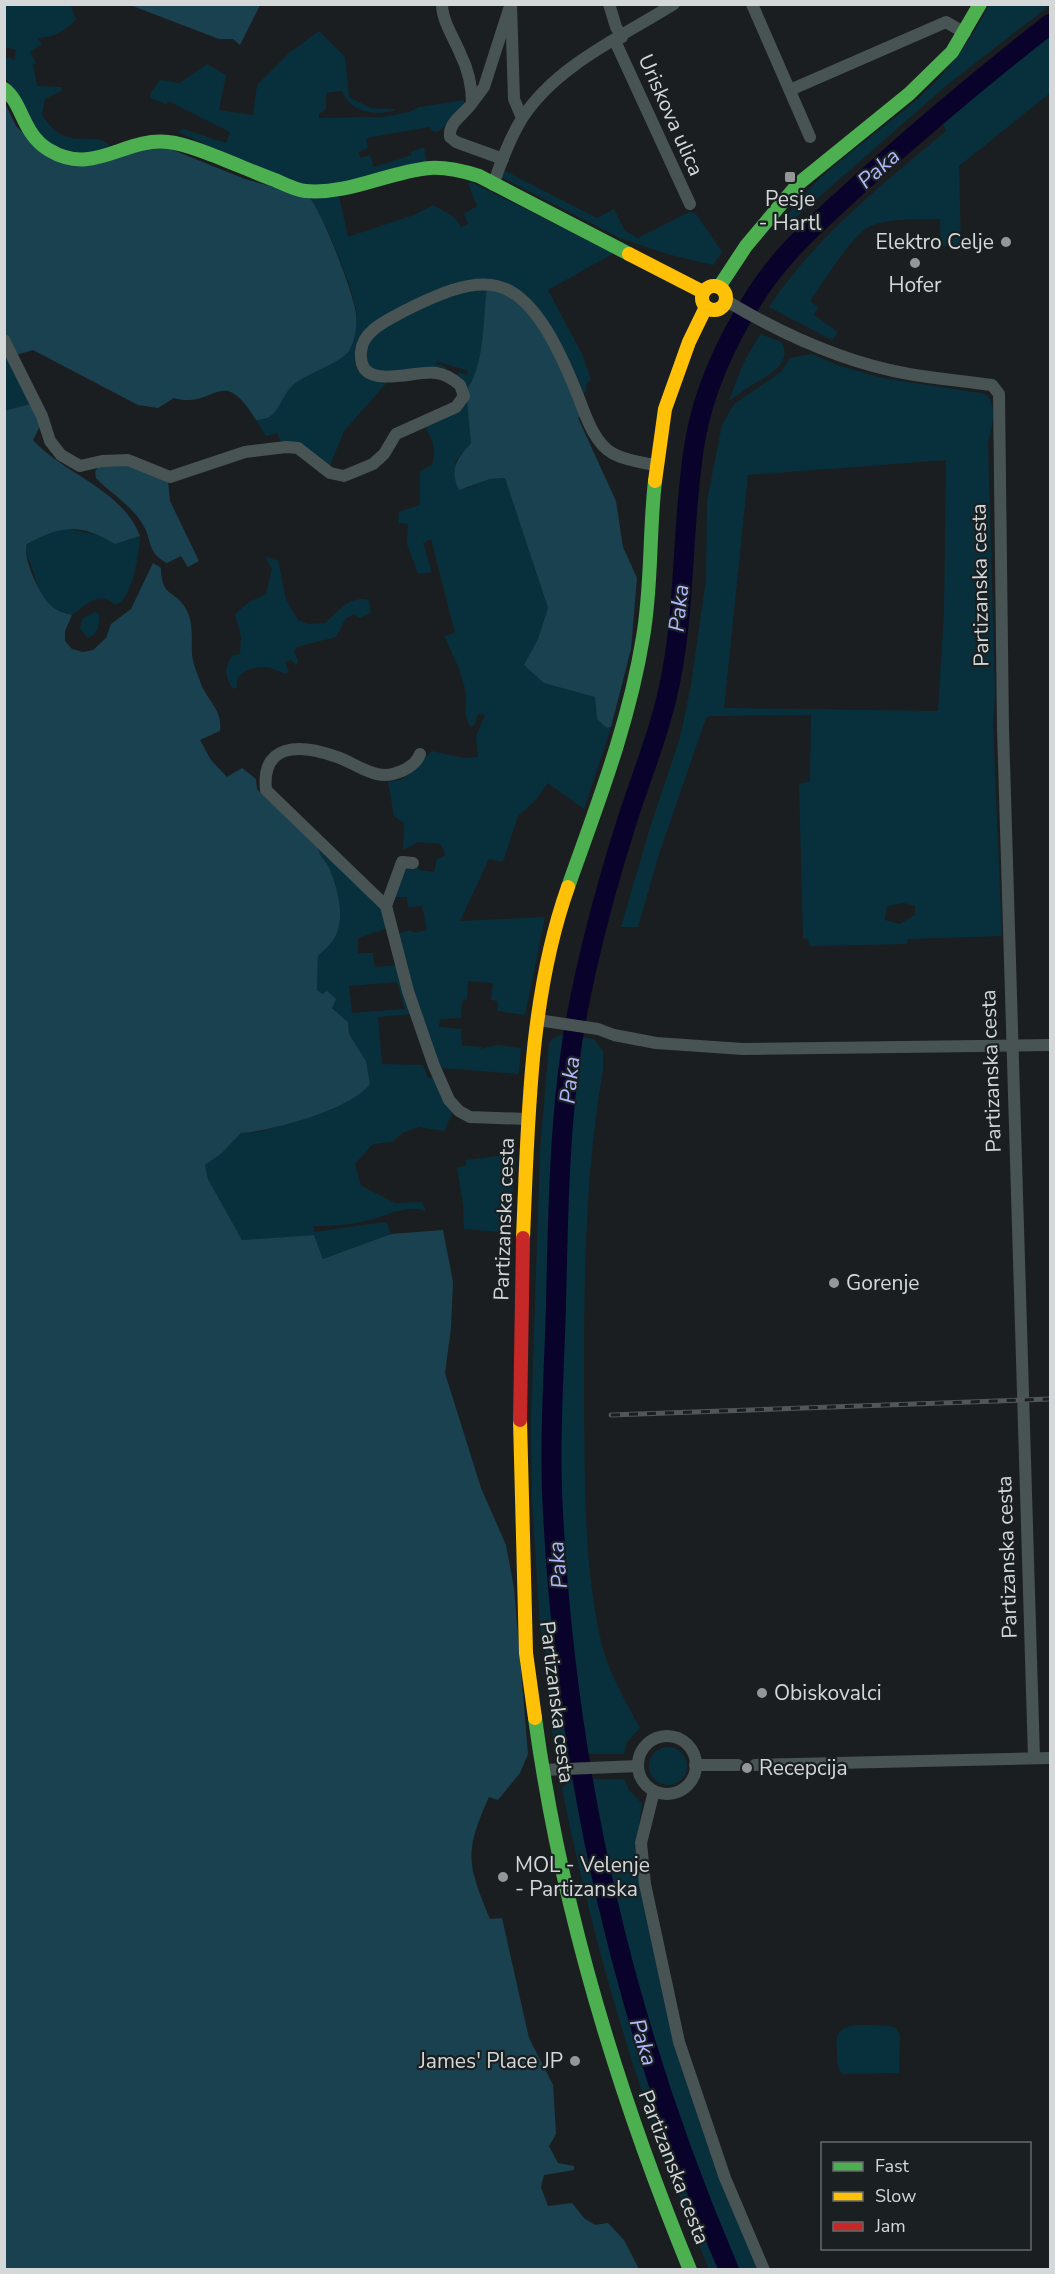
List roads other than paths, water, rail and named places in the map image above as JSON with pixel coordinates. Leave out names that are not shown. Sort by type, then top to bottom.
[{"type":"main road","points":[[718,287],[746,246],[798,184],[909,94],[952,52],[980,4]]},
{"type":"main road","points":[[4,89],[17,104],[22,120],[31,132],[47,150],[62,157],[99,159],[164,142],[183,146],[304,191],[363,186],[401,173],[431,168],[462,172],[479,176],[703,292]]},
{"type":"main road","points":[[708,287],[718,287],[731,303],[718,309],[706,307],[702,300],[703,292],[708,287]]},
{"type":"main road","name":"Partizanska cesta","points":[[690,2270],[655,2185],[609,2053],[573,1920],[542,1770],[526,1653],[520,1481],[522,1280],[528,1119],[538,1020],[558,915],[620,740],[635,679],[644,634],[656,465],[665,409],[689,342],[706,307]]},
{"type":"street","points":[[442,4],[445,20],[469,77],[472,104]]},
{"type":"street","name":"Uriskova ulica","points":[[609,4],[619,39],[690,204]]},
{"type":"street","points":[[493,185],[522,118],[563,75],[674,4]]},
{"type":"street","points":[[752,4],[810,137]]},
{"type":"street","points":[[503,159],[456,142],[450,137],[449,131],[484,87],[511,5]]},
{"type":"street","points":[[511,5],[514,99],[522,118]]},
{"type":"street","points":[[790,90],[946,22],[965,33]]},
{"type":"street","points":[[4,340],[42,416],[50,441],[62,455],[80,466],[102,461],[128,460],[170,477],[245,452],[286,447],[298,448],[330,473],[344,476],[373,464],[384,454],[396,434],[456,407],[464,396],[460,385],[434,372],[384,378],[372,374],[362,362],[361,352],[367,336],[388,320],[438,296],[475,286],[497,286],[516,295],[547,333],[568,371],[600,442],[612,453],[656,465]]},
{"type":"street","name":"Partizanska cesta","points":[[731,303],[764,321],[855,360],[909,374],[992,385],[999,394],[1003,729],[1011,1046],[1034,1758]]},
{"type":"street","points":[[412,863],[402,862],[386,906],[274,799],[266,790],[265,776],[268,766],[276,755],[290,748],[335,756],[379,775],[410,767],[417,761],[420,754]]},
{"type":"street","name":"Partizanska cesta","points":[[386,906],[408,991],[434,1066],[449,1100],[459,1111],[470,1117],[528,1119]]},
{"type":"street","points":[[538,1020],[595,1028],[614,1035],[656,1043],[742,1049],[1050,1045]]},
{"type":"street","points":[[664,1737],[685,1743],[691,1751],[695,1765],[692,1779],[683,1789],[669,1794],[654,1791],[642,1781],[638,1766],[644,1748],[654,1740],[664,1737]]},
{"type":"street","points":[[755,1765],[1050,1758]]},
{"type":"street","points":[[695,1765],[738,1765]]},
{"type":"street","points":[[542,1770],[638,1766]]},
{"type":"street","name":"Partizanska cesta","points":[[654,1791],[642,1843],[645,1884],[679,2042],[725,2178],[764,2270]]},
{"type":"waterway","name":"Paka","points":[[729,2270],[692,2178],[659,2086],[631,1993],[607,1899],[587,1804],[572,1709],[560,1612],[552,1461],[560,1171],[568,1070],[589,956],[626,824],[658,730],[668,691],[680,615],[688,499],[695,441],[704,403],[726,348],[766,279],[805,235],[932,120],[1050,24]]},
{"type":"railway","points":[[611,1415],[1050,1399]]},
{"type":"place","name":"Pesje - Hartl","points":[[790,177]]},
{"type":"place","name":"Elektro Celje","points":[[1006,242]]},
{"type":"place","name":"Hofer","points":[[915,263]]},
{"type":"place","name":"Gorenje","points":[[834,1283]]},
{"type":"place","name":"Obiskovalci","points":[[762,1693]]},
{"type":"place","name":"Recepcija","points":[[747,1768]]},
{"type":"place","name":"MOL - Velenje - Partizanska","points":[[503,1877]]},
{"type":"place","name":"James' Place JP","points":[[575,2061]]}]
